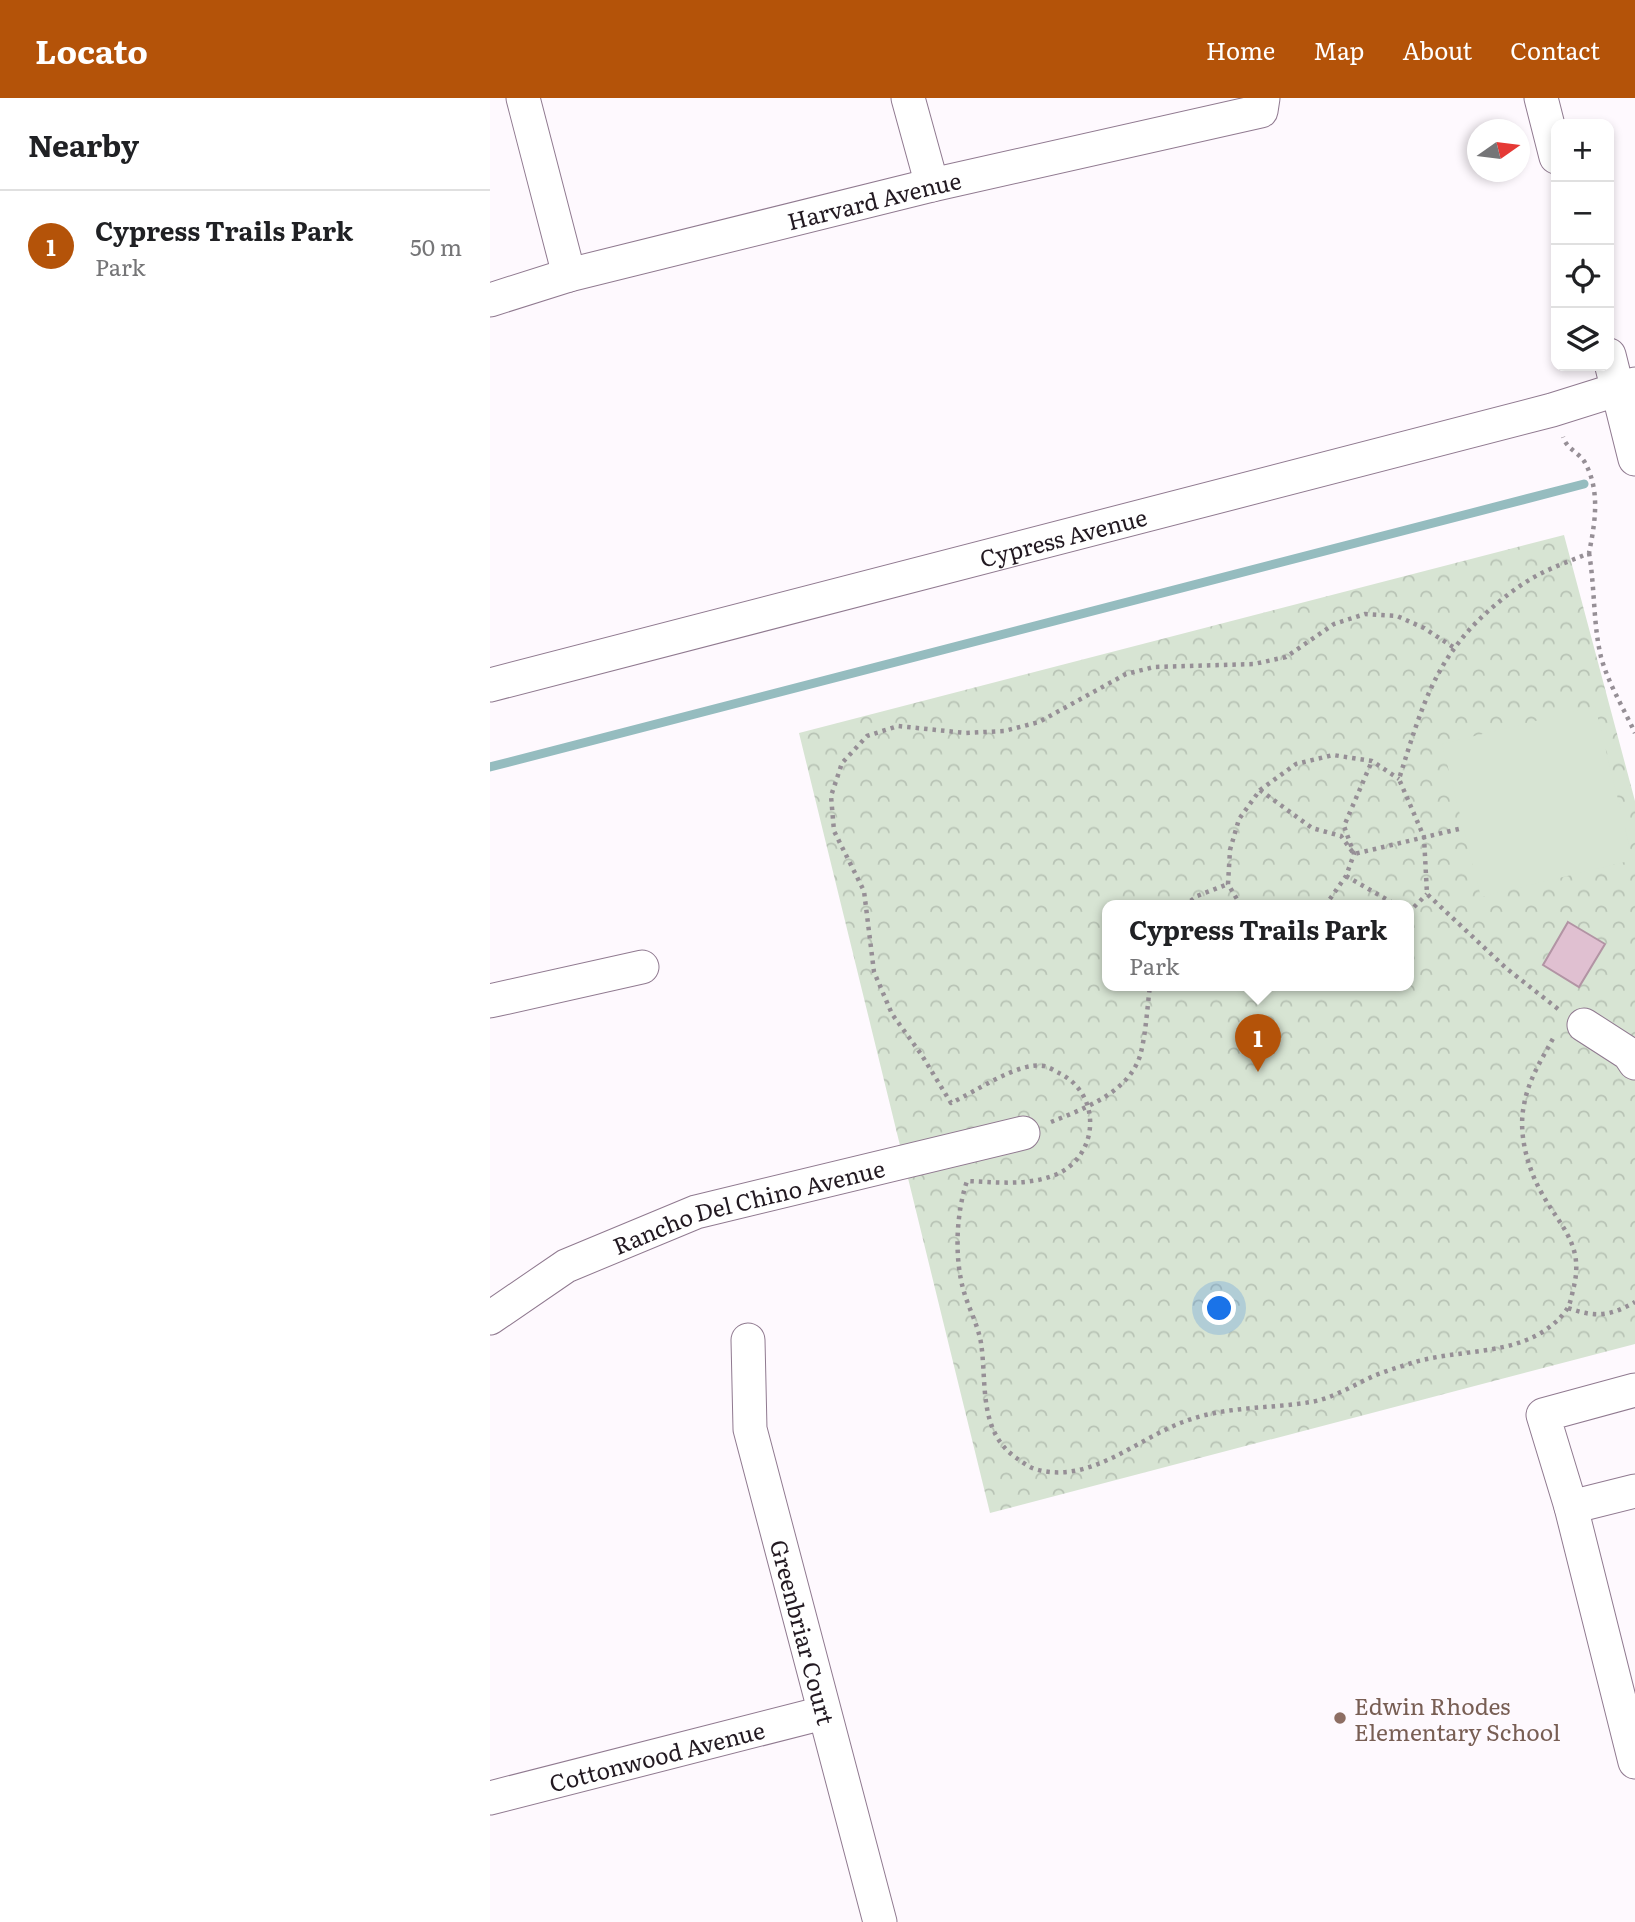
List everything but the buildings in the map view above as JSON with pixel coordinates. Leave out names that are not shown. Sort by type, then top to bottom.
[{"type":"street","points":[[523,98],[569,275]]},
{"type":"street","points":[[908,98],[932,185]]},
{"type":"street","points":[[1541,98],[1551,137]]},
{"type":"street","name":"Harvard Avenue","points":[[490,300],[569,275],[1262,105]]},
{"type":"street","points":[[1614,364],[1626,386],[1635,458]]},
{"type":"street","name":"Cypress Avenue","points":[[490,685],[1552,410],[1626,386]]},
{"type":"street","points":[[490,1001],[642,967]]},
{"type":"street","points":[[1575,1020],[1629,1054],[1635,1063]]},
{"type":"street","name":"Rancho Del Chino Avenue","points":[[490,1318],[566,1266],[696,1212],[1023,1133]]},
{"type":"street","name":"Greenbriar Court","points":[[748,1340],[750,1429],[880,1922]]},
{"type":"street","points":[[1635,1390],[1543,1415],[1570,1507],[1635,1762]]},
{"type":"street","points":[[1570,1507],[1635,1491]]},
{"type":"street","name":"Cottonwood Avenue","points":[[490,1798],[824,1713]]},
{"type":"path","points":[[1552,410],[1565,444],[1584,460],[1596,496],[1595,525],[1589,553],[1594,581],[1597,633],[1602,660],[1635,733]]},
{"type":"path","points":[[1399,779],[1422,708],[1435,677],[1453,647],[1480,617],[1512,592],[1539,574],[1589,553]]},
{"type":"path","points":[[1237,900],[1228,884],[1230,850],[1239,818],[1260,790],[1296,764],[1333,755],[1372,761],[1399,779],[1424,837],[1427,894],[1506,968],[1575,1020],[1531,1081],[1523,1105],[1522,1123],[1527,1158],[1539,1188],[1570,1239],[1576,1254],[1578,1270],[1568,1308],[1546,1331],[1528,1340],[1419,1361],[1314,1402],[1214,1412],[1181,1422],[1091,1466],[1061,1474],[1032,1469],[1010,1454],[991,1428],[984,1388],[981,1341],[963,1288],[958,1242],[962,1196],[967,1181],[1027,1183],[1054,1176],[1074,1163],[1087,1146],[1091,1127],[1090,1106],[1076,1085],[1044,1066],[1021,1068],[951,1103],[892,1013],[874,972],[864,891],[834,831],[831,796],[842,763],[867,736],[898,726],[966,733],[1004,731],[1039,722],[1126,674],[1154,667],[1254,664],[1286,657],[1334,624],[1365,614],[1397,616],[1424,628],[1453,647]]},
{"type":"path","points":[[1329,900],[1346,876],[1354,854],[1344,826],[1372,761]]},
{"type":"path","points":[[1260,790],[1312,828],[1341,836],[1354,854]]},
{"type":"path","points":[[1354,854],[1463,828]]},
{"type":"path","points":[[1346,876],[1388,900]]},
{"type":"path","points":[[1192,900],[1228,884]]},
{"type":"path","points":[[1414,908],[1427,894]]},
{"type":"path","points":[[1023,1133],[1090,1106],[1120,1086],[1139,1059],[1149,991]]},
{"type":"path","points":[[1568,1308],[1586,1314],[1608,1314],[1635,1301]]},
{"type":"green space","points":[[1564,535],[1635,801],[1635,1344],[990,1513],[799,733]]},
{"type":"green space","points":[[1595,706],[1633,860],[1481,897],[1442,744]]},
{"type":"waterway","points":[[490,767],[1584,484]]},
{"type":"place","name":"Cypress Trails Park","points":[[1258,1072]]},
{"type":"place","name":"Edwin Rhodes Elementary School","points":[[1340,1718]]}]
